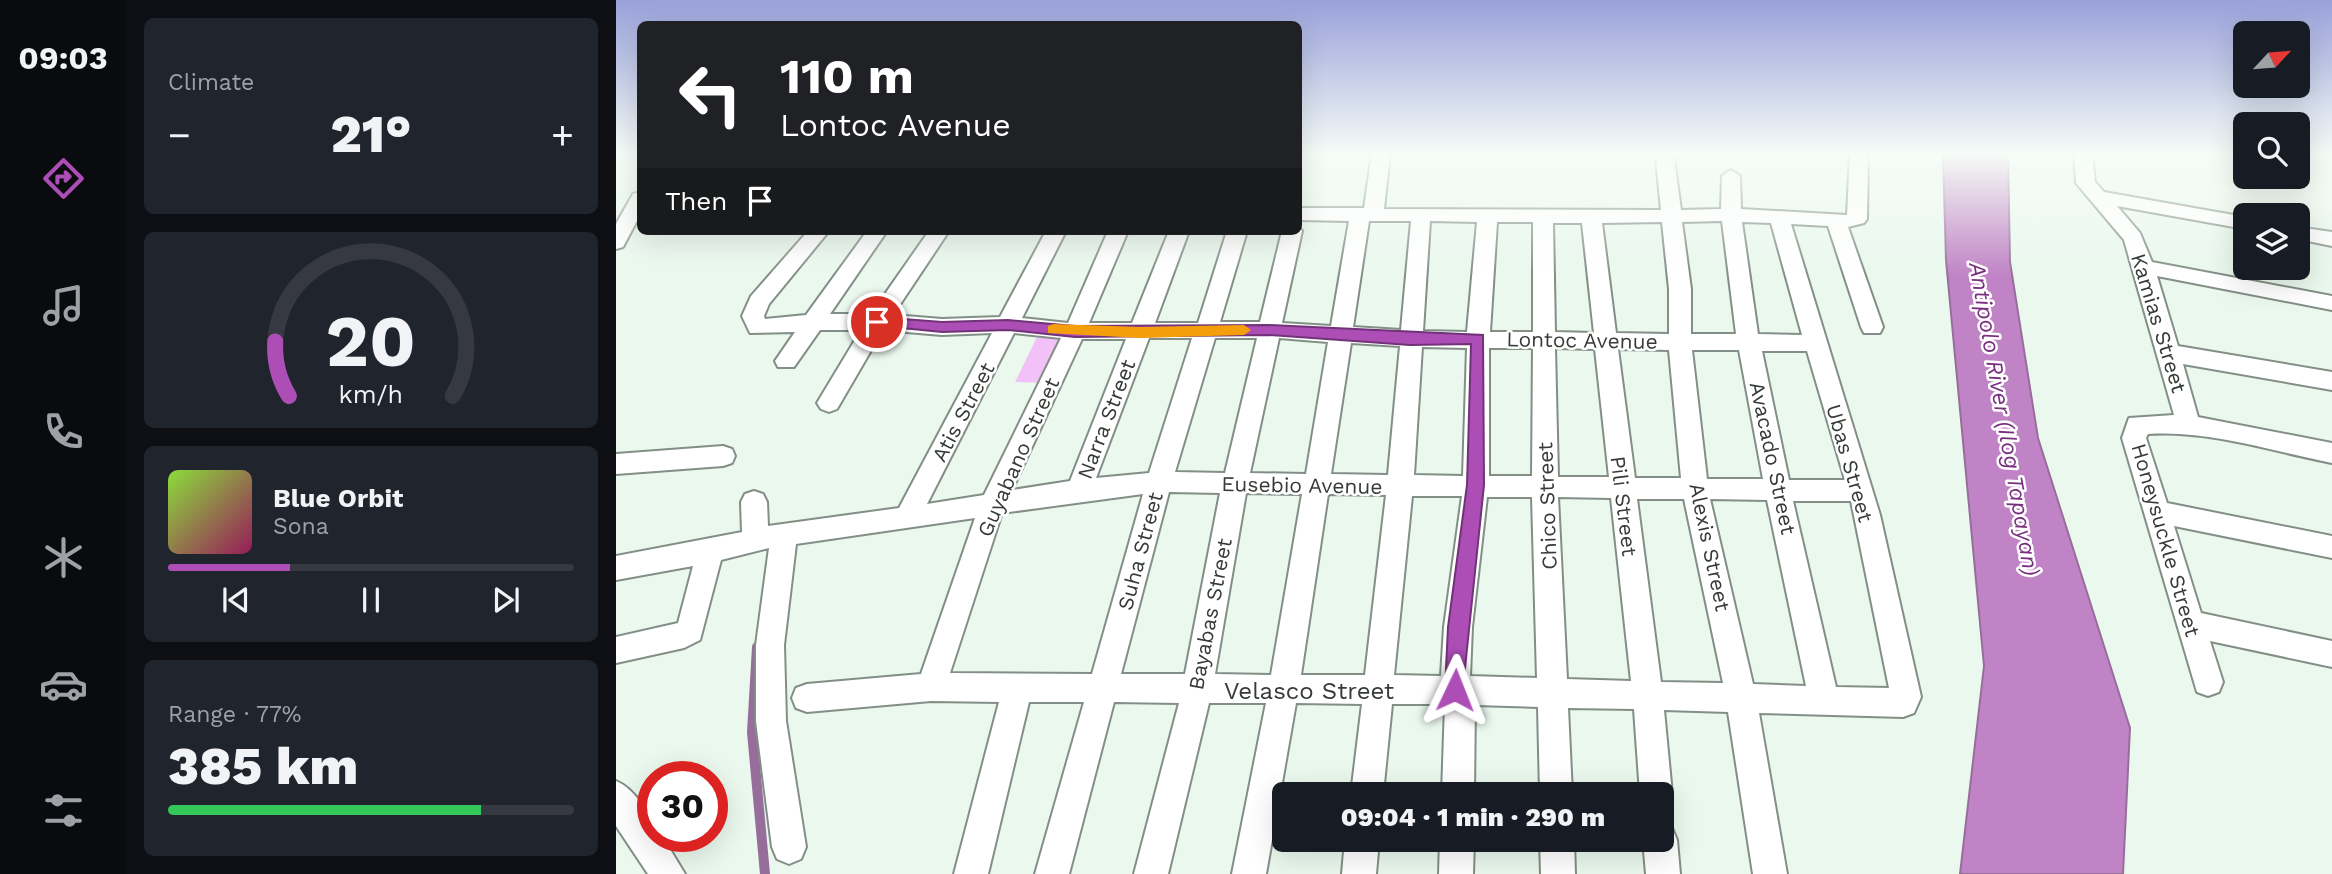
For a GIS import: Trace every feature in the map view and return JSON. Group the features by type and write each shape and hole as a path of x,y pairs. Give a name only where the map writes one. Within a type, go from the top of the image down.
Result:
{"street":[{"path":"1249,874 1284,689 1341,335 1371,194"},
{"name":"Alexis Street","path":"1669,194 1680,289 1680,342 1695,490 1741,696 1770,874"},
{"name":"Avacado Street","path":"1730,194 1729,215 1749,344 1777,492 1824,698"},
{"path":"1302,214 1542,217 1729,215 1836,220 1857,219 1858,194"},
{"name":"Kamias Street","path":"2094,194 2133,238 2144,267 2189,427"},
{"path":"2097,197 2233,221"},
{"path":"616,242 637,204"},
{"path":"1368,782 1400,486 1421,215"},
{"path":"1458,782 1460,702 1455,690 1458,627 1476,485 1478,339 1487,216"},
{"name":"Chico Street","path":"1542,217 1545,488 1556,782"},
{"name":"Pili Street","path":"1591,217 1648,698 1655,782"},
{"name":"Ubas Street","path":"1779,218 1813,343 1860,491 1906,697 1903,703 1896,704"},
{"path":"1836,220 1872,327"},
{"name":"Lontoc Avenue","path":"817,235 759,301 753,316 758,327 817,322 877,322 942,327 1008,325 1075,331 1269,330 1410,339 1544,338 1749,344 1813,343"},
{"path":"786,361 817,322 874,235"},
{"path":"829,403 877,322 936,235"},
{"name":"Atis Street","path":"907,518 1054,235"},
{"name":"Guyabano Street","path":"931,687 992,505 1075,331 1116,235"},
{"name":"Narra Street","path":"1079,490 1177,235"},
{"name":"Suha Street","path":"1052,874 1159,482 1236,235"},
{"name":"Bayabas Street","path":"1151,874 1197,690 1235,484 1292,235"},
{"path":"2310,235 2332,239"},
{"path":"2144,267 2332,303"},
{"path":"2169,353 2332,380"},
{"name":"Honeysuckle Street","path":"2208,682 2134,438 2138,425 2154,423 2189,427 2332,453"},
{"path":"616,464 723,456"},
{"name":"Eusebio Avenue","path":"616,568 762,539 1079,490 1159,482 1860,491"},
{"path":"754,502 762,539 770,645 771,721 789,846"},
{"path":"2155,511 2332,547"},
{"path":"616,650 684,635 690,631 710,551"},
{"path":"2190,624 2332,654"},
{"name":"Velasco Street","path":"807,698 931,687 1377,692 1455,690 1648,698 1824,698 1896,704"},
{"path":"971,874 1017,688"},
{"path":"616,797 668,874"},
{"path":"1359,874 1361,852"},
{"path":"1456,874 1457,852"},
{"path":"1558,852 1559,874"},
{"path":"1661,852 1663,874"}],"shaded area":[{"path":"1039,333 1070,334 1048,383 1015,382"}],"water":[{"name":"Antipolo River (Ilog Tapayan)","path":"1944,194 2009,194 2010,262 2038,438 2130,728 2123,874 1960,874 1984,666 1946,260"}],"waterway":[{"path":"757,647 752,732 765,874"}],"slow traffic":[{"path":"1053,329 1140,332 1244,330"}],"route":[{"path":"877,322 942,327 1008,325 1075,331 1269,330 1410,339 1478,339 1476,485 1458,627 1455,690"}]}
